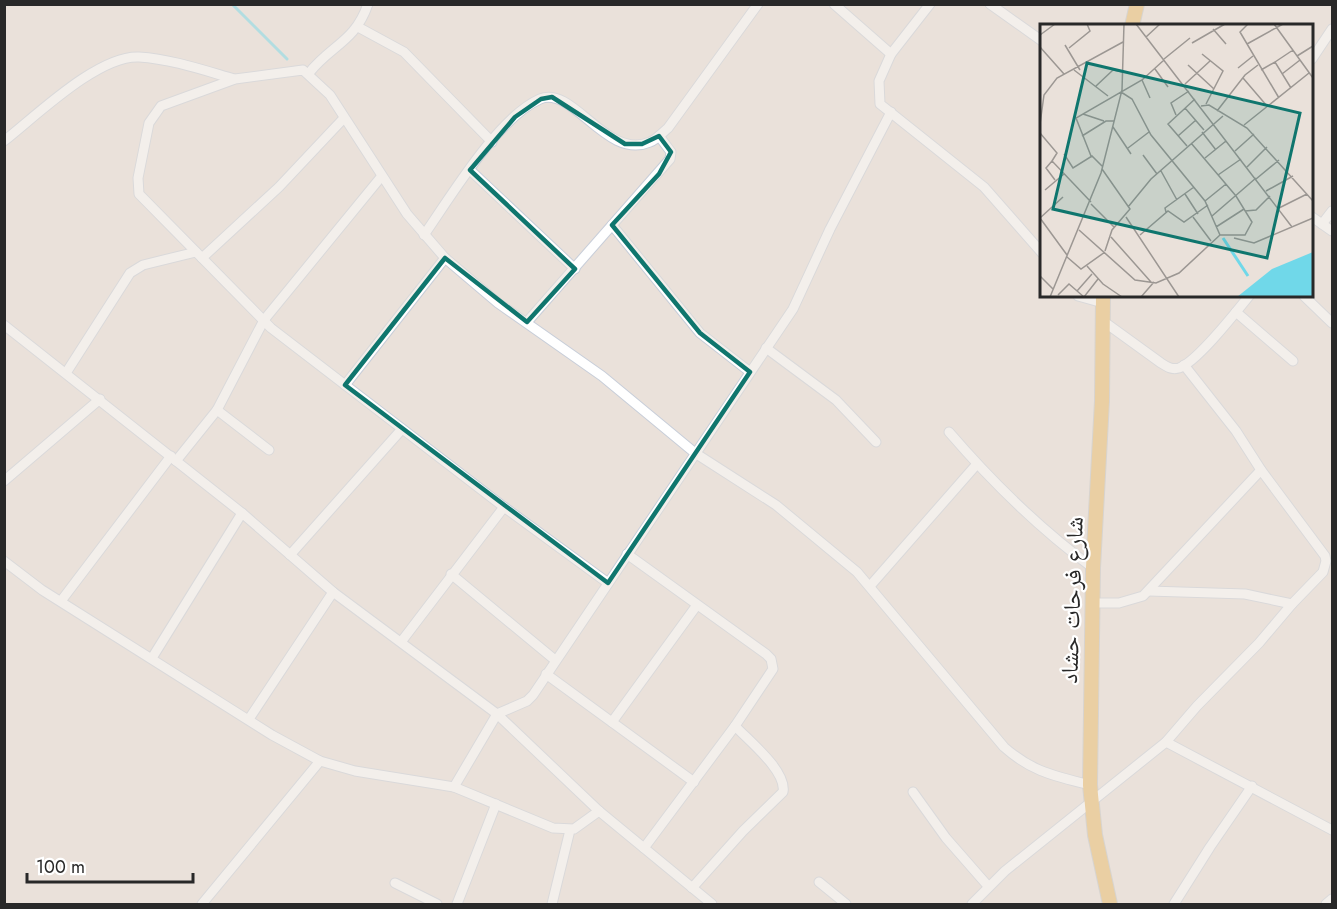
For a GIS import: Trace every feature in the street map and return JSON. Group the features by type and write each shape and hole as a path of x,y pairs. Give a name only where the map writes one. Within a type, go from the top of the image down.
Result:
{"main road":[{"path":"1132,24 1137,4"},
{"name":"شارع فرحات حشاد","path":"1103,299 1102,401 1093,568 1090,785 1110,904"}],"street":[{"path":"309,73 319,60 351,36 358,27 368,4"},
{"path":"424,235 470,170 504,128 541,99 552,97 562,99 596,128 625,144 642,144 659,136 668,128 758,4"},
{"path":"834,4 891,54"},
{"path":"930,4 891,54 879,81 880,104 984,187 1040,252"},
{"path":"990,4 1040,40"},
{"path":"358,27 404,52 492,142"},
{"path":"1313,56 1332,29"},
{"path":"4,141 94,70 122,59 138,57 162,61 235,79"},
{"path":"608,583 504,507 264,320 139,194 138,178 148,123 161,106 235,79 283,70 303,70 309,73 330,95 381,177 424,235 445,258 498,303 602,376 695,453 776,505 870,586 1004,747 1037,771 1090,785"},
{"path":"454,787 498,714 527,701 793,309 830,229 891,112"},
{"path":"66,373 130,273 143,265 199,255 279,187 344,118"},
{"path":"527,322 670,159 671,152 659,136"},
{"path":"470,170 575,269"},
{"path":"60,600 174,459 217,410 264,320 381,177"},
{"path":"1322,224 1332,211"},
{"path":"1313,218 1332,231"},
{"path":"612,225 700,333 750,372"},
{"path":"345,385 445,258"},
{"path":"1086,297 1103,299"},
{"path":"1103,321 1170,369 1184,365 1248,297"},
{"path":"1305,297 1332,323"},
{"path":"1236,312 1293,361"},
{"path":"4,325 242,513 333,592 498,714 599,811 712,904"},
{"path":"766,348 836,400 876,442"},
{"path":"972,904 988,886 1091,800 1166,742 1323,572 1326,561 1261,471 1236,431 1184,365"},
{"path":"4,480 100,399"},
{"path":"217,410 268,450"},
{"path":"290,555 402,429"},
{"path":"949,432 977,465 1066,548 1093,568"},
{"path":"870,586 977,465"},
{"path":"1093,603 1131,601 1149,591 1261,471"},
{"path":"401,642 504,507"},
{"path":"152,658 242,513"},
{"path":"627,554 766,654 773,663 773,669 735,726 644,848"},
{"path":"4,561 60,600 272,735 320,761 355,771 454,787 553,828 570,830 583,824 599,811"},
{"path":"451,574 555,660"},
{"path":"1149,591 1245,594 1292,604"},
{"path":"249,719 333,592"},
{"path":"612,722 697,605"},
{"path":"546,674 694,782"},
{"path":"692,888 743,831 783,792 783,779 776,769 735,726"},
{"path":"1166,742 1332,830"},
{"path":"205,904 320,761"},
{"path":"1174,904 1252,786"},
{"path":"913,792 946,838 988,886"},
{"path":"457,904 496,804"},
{"path":"552,904 570,830"},
{"path":"819,882 846,904"},
{"path":"395,883 438,904"},
{"path":"1326,904 1332,899"}],"highlighted area":[{"path":"552,97 625,144 642,144 659,136 671,152 659,174 612,225 700,333 750,372 608,583 345,385 445,258 527,322 575,269 470,170 515,117 541,99"}],"waterway":[{"path":"232,4 287,59"}]}
